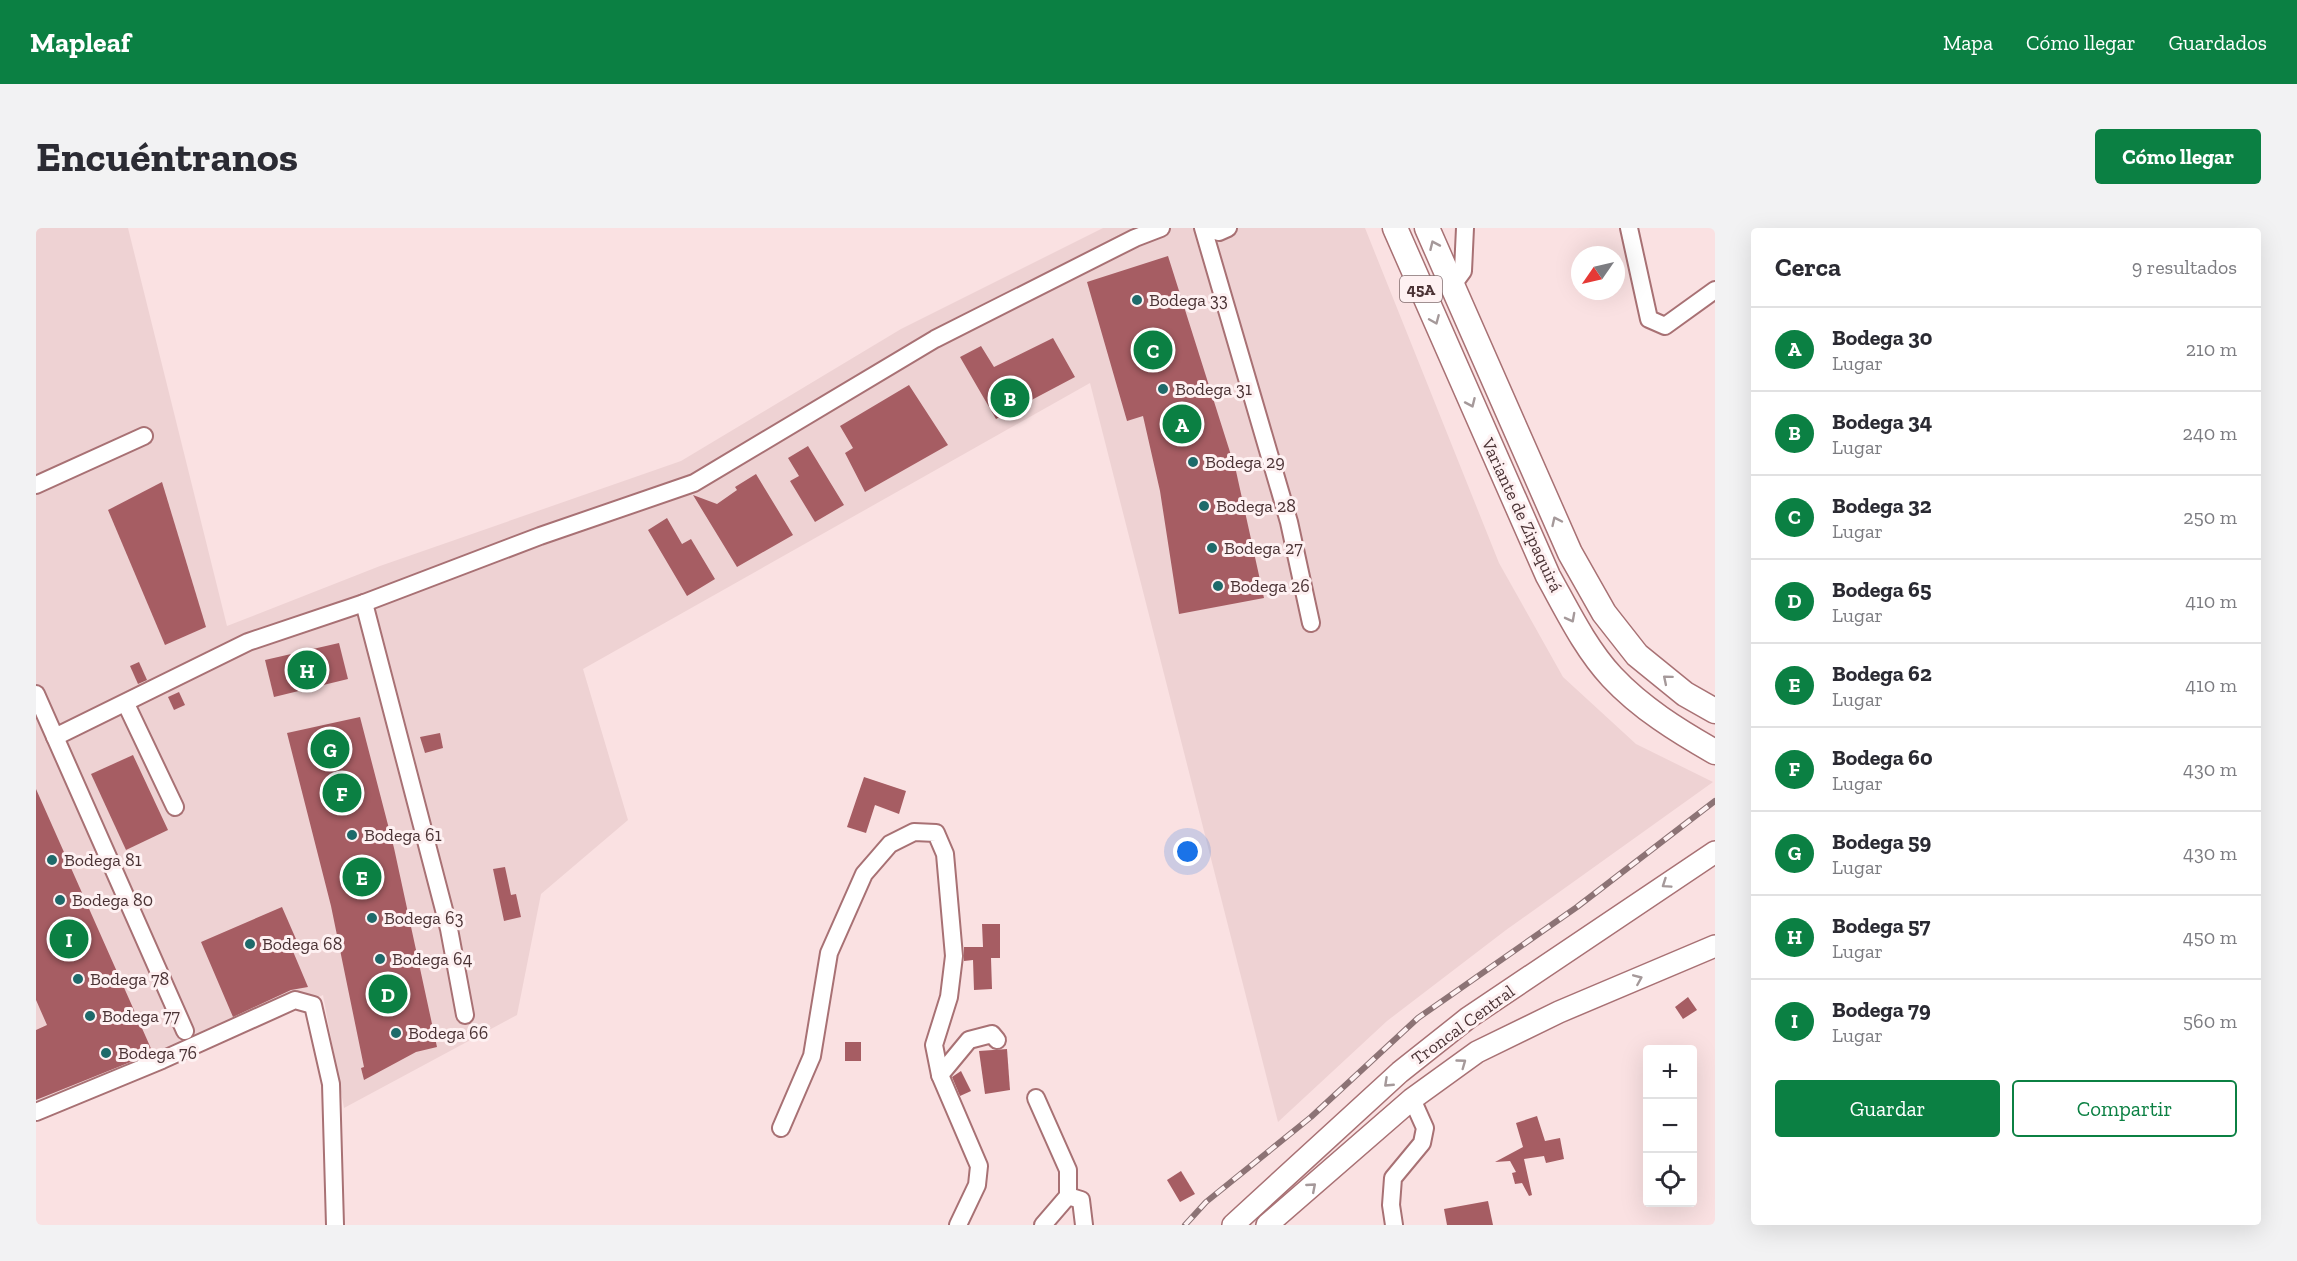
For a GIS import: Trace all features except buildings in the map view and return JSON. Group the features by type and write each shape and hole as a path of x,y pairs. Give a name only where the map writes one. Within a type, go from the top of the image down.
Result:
{"highway":[{"name":"Variante de Zipaquirá","path":"1395,228 1548,576 1576,627 1611,676 1664,722 1715,752"},
{"name":"Variante de Zipaquirá","path":"1427,228 1570,553 1604,613 1637,655 1685,694 1715,711"}],"main road":[{"name":"Troncal Central","path":"1233,1225 1400,1072 1468,1018 1715,852"},
{"name":"Troncal Central","path":"1267,1225 1412,1099 1477,1052 1559,1012 1715,946"}],"street":[{"path":"55,737 248,642 364,603 540,536 694,483 935,339 1135,238 1161,228"},
{"path":"1204,228 1219,232 1227,228"},
{"path":"1204,228 1289,522 1311,623"},
{"path":"1452,286 1463,271 1465,228"},
{"path":"1629,228 1649,320 1665,326 1715,290"},
{"path":"36,485 144,436"},
{"path":"364,603 449,929 465,1015"},
{"path":"36,694 184,1031"},
{"path":"126,704 175,807"},
{"path":"781,1128 812,1056 829,953 864,874 890,844 914,832 936,833 945,854 954,956 949,997 934,1045 939,1075 979,1166 977,1185 958,1225"},
{"path":"36,1112 162,1060 295,1000 313,1005 331,1084 335,1225"},
{"path":"939,1075 969,1040 992,1034 997,1040"},
{"path":"1036,1098 1068,1170 1068,1196 1043,1225"},
{"path":"1394,1225 1391,1205 1393,1178 1422,1143 1425,1128 1412,1099"},
{"path":"1068,1196 1081,1200 1084,1225"}],"shaded area":[{"path":"36,228 128,228 227,626 380,566 681,461 901,329 1103,228 1365,228 1499,563 1563,677 1636,744 1713,782 1506,930 1387,1021 1278,1122 1090,383 583,669 628,820 541,894 517,1015 344,1108 323,995 184,1060 36,1120"}],"railway":[{"path":"1185,1225 1206,1202 1311,1117 1418,1018 1577,907 1715,801"}],"place":[{"name":"Bodega 33","path":"1137,300"},
{"name":"Bodega 32","path":"1153,350"},
{"name":"Bodega 31","path":"1163,389"},
{"name":"Bodega 34","path":"1010,398"},
{"name":"Bodega 30","path":"1182,424"},
{"name":"Bodega 29","path":"1193,462"},
{"name":"Bodega 28","path":"1204,506"},
{"name":"Bodega 27","path":"1212,548"},
{"name":"Bodega 26","path":"1218,586"},
{"name":"Bodega 57","path":"307,670"},
{"name":"Bodega 59","path":"330,749"},
{"name":"Bodega 60","path":"342,793"},
{"name":"Bodega 61","path":"352,835"},
{"name":"Bodega 81","path":"52,860"},
{"name":"Bodega 62","path":"362,877"},
{"name":"Bodega 80","path":"60,900"},
{"name":"Bodega 63","path":"372,918"},
{"name":"Bodega 79","path":"69,939"},
{"name":"Bodega 68","path":"250,944"},
{"name":"Bodega 64","path":"380,959"},
{"name":"Bodega 78","path":"78,979"},
{"name":"Bodega 65","path":"388,994"},
{"name":"Bodega 77","path":"90,1016"},
{"name":"Bodega 66","path":"396,1033"},
{"name":"Bodega 76","path":"106,1053"}]}
